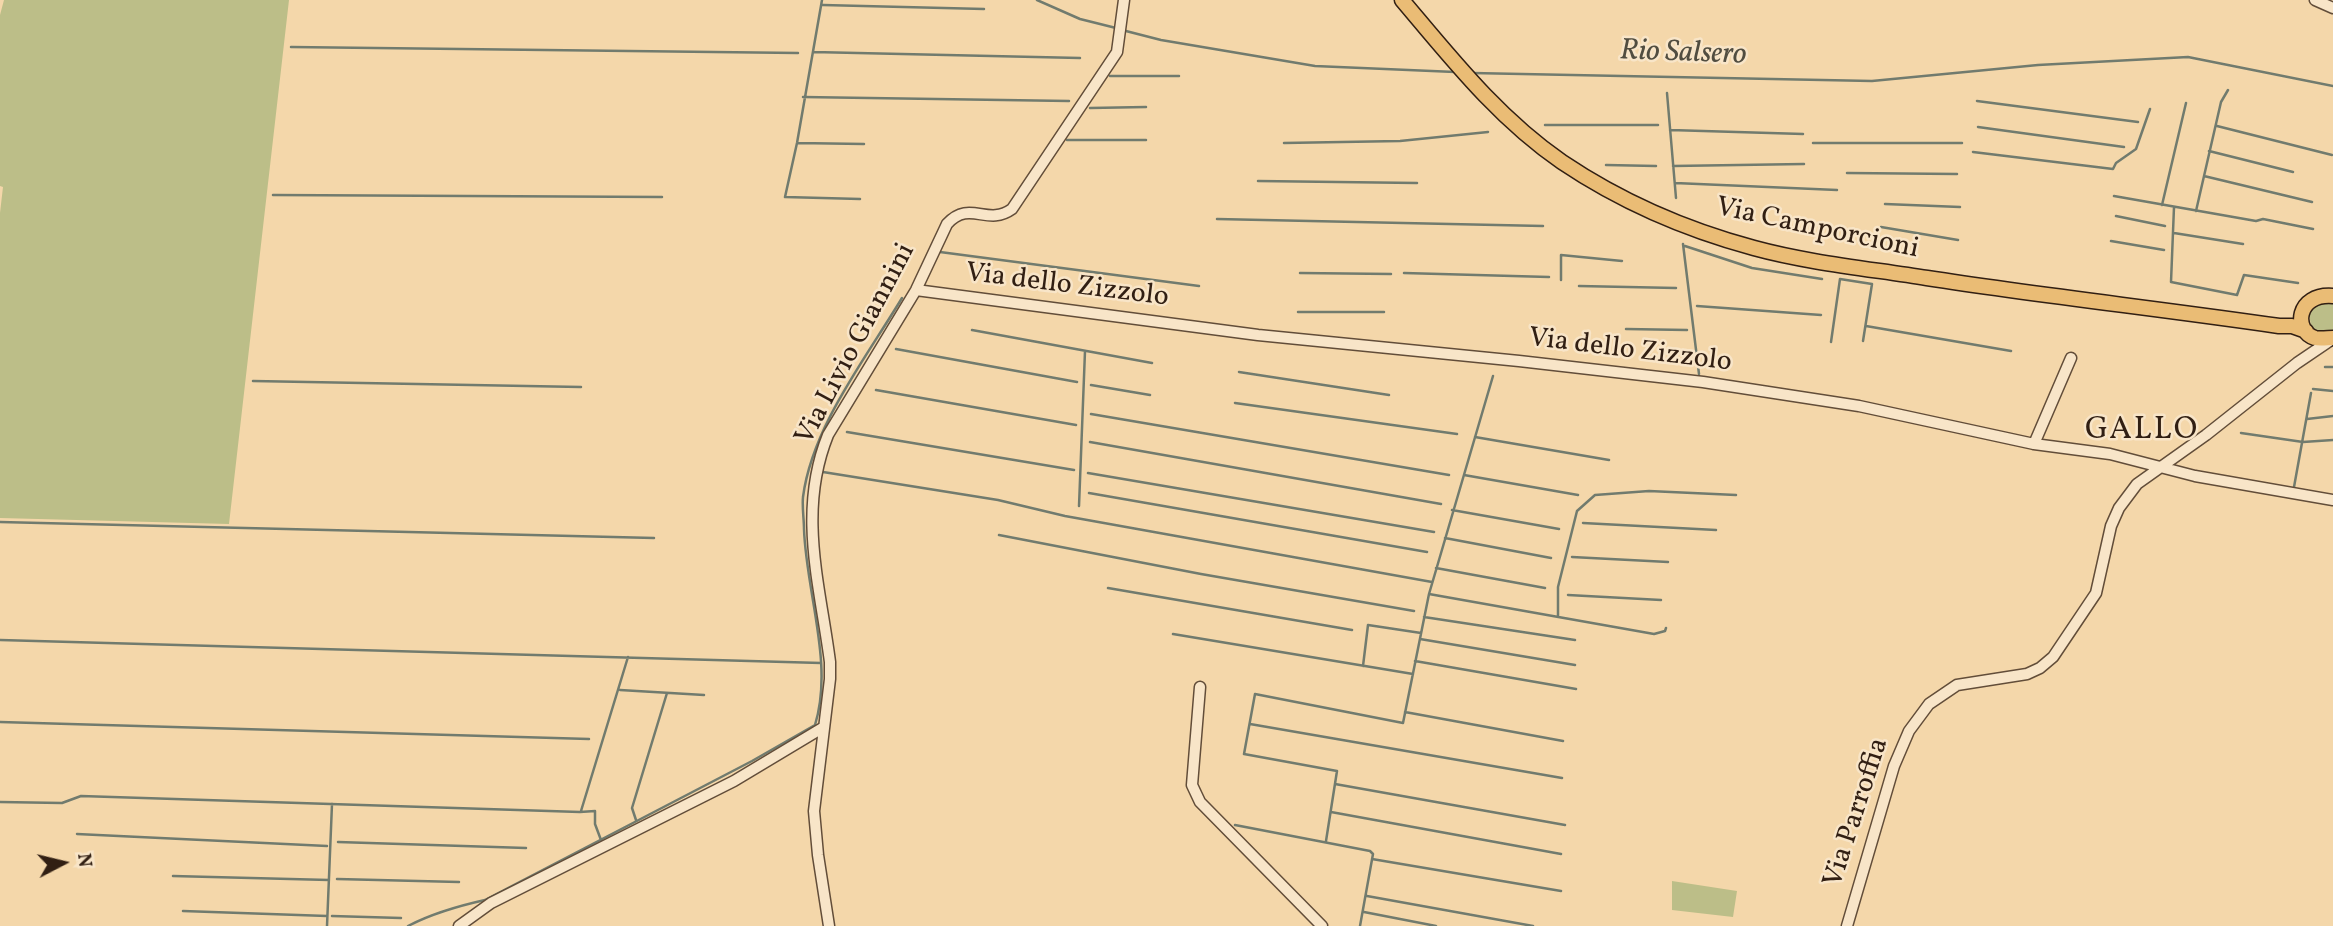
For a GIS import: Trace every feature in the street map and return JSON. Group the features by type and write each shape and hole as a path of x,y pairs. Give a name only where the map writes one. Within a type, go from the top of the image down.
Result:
{"main road":[{"name":"Via Camporcioni","path":"1402,0 1479,91 1510,121 1562,162 1632,202 1695,230 1757,249 2042,296 2292,326 2316,338 2333,339"},
{"path":"2262,324 2278,321 2317,296 2333,296"},
{"path":"2304,306 2302,318 2308,333"}],"street":[{"name":"Via Livio Giannini","path":"829,926 814,811 830,679 830,662 812,541 811,508 815,475 828,435 916,290 947,224 955,215 963,212 1000,216 1012,209 1117,52 1124,0"},
{"path":"2315,0 2333,8"},
{"name":"Via dello Zizzolo","path":"916,290 1258,335 1703,382 1859,405 2034,444 2110,454 2195,476 2333,500"},
{"path":"2297,363 2308,333"},
{"name":"Via Parroffia","path":"1847,926 1894,766 1909,731 1929,704 1957,685 2026,674 2040,668 2053,657 2096,593 2111,526 2119,508 2137,484 2206,435 2297,363 2333,339"},
{"path":"2034,444 2071,358"},
{"path":"1200,687 1192,785 1200,802 1322,926"},
{"path":"446,926 459,926 491,903 734,781 824,727"}],"green space":[{"path":"4,0 289,0 229,524 0,518 0,213 3,187 0,186 0,15"},
{"path":"2319,302 2333,302 2333,332 2317,331 2311,327 2309,312"},
{"path":"1672,881 1737,891 1733,917 1672,910"}],"waterway":[{"path":"822,0 785,197 860,199"},
{"name":"Rio Salsero","path":"1037,0 1080,19 1116,28"},
{"path":"823,5 984,9"},
{"name":"Rio Salsero","path":"1122,30 1161,40 1315,66 1455,72"},
{"path":"291,47 798,53"},
{"path":"813,52 1080,58"},
{"name":"Rio Salsero","path":"1472,73 1872,81 2038,65 2188,57 2333,86"},
{"path":"1110,76 1179,76"},
{"path":"2196,211 2221,102 2228,90"},
{"path":"1667,93 1676,198"},
{"path":"803,97 1069,101"},
{"path":"1977,101 2138,122"},
{"path":"2162,205 2186,103"},
{"path":"1090,108 1146,107"},
{"path":"1973,152 2113,169 2116,163 2136,149 2150,109"},
{"path":"1545,125 1658,125"},
{"path":"2217,126 2332,155"},
{"path":"1978,127 2124,147"},
{"path":"1670,130 1803,134"},
{"path":"1284,143 1400,141 1488,132"},
{"path":"1067,140 1146,140"},
{"path":"797,143 864,144"},
{"path":"1813,143 1962,143"},
{"path":"2209,151 2293,172"},
{"path":"1673,166 1804,164"},
{"path":"1606,165 1656,166"},
{"path":"1847,173 1957,174"},
{"path":"2204,176 2312,202"},
{"path":"1258,181 1417,183"},
{"path":"1675,183 1837,190"},
{"path":"273,195 662,197"},
{"path":"2114,196 2313,229"},
{"path":"1885,204 1960,207"},
{"path":"2174,207 2171,282 2237,295 2244,275 2298,283"},
{"path":"2116,216 2165,226"},
{"path":"1217,219 1543,226"},
{"path":"1881,227 1958,240"},
{"path":"2174,233 2243,244"},
{"path":"2111,241 2164,250"},
{"path":"1683,244 1699,374"},
{"path":"1685,246 1752,268 1822,279"},
{"path":"940,252 1199,286"},
{"path":"1561,280 1561,255 1622,261"},
{"path":"1300,273 1391,274"},
{"path":"1404,273 1549,277"},
{"path":"1831,342 1840,279 1872,284 1863,341"},
{"path":"1579,286 1676,288"},
{"path":"408,926 446,910 485,900 752,761 815,725 822,678 803,509 808,471 817,445 842,394 902,298"},
{"path":"1697,306 1821,315"},
{"path":"1298,312 1384,312"},
{"path":"1866,326 2011,351"},
{"path":"1626,329 1687,330"},
{"path":"972,330 1152,363"},
{"path":"896,349 1077,382"},
{"path":"1079,506 1085,351"},
{"path":"2325,367 2333,367"},
{"path":"1239,372 1389,395"},
{"path":"1326,841 1337,771 1244,754 1255,694 1403,723 1429,594 1493,376"},
{"path":"253,381 581,387"},
{"path":"1091,385 1150,395"},
{"path":"2313,389 2333,391"},
{"path":"876,390 1076,425"},
{"path":"2294,487 2311,393"},
{"path":"1235,403 1457,434"},
{"path":"1091,414 1449,475"},
{"path":"2307,419 2333,416"},
{"path":"847,432 1074,470"},
{"path":"2241,433 2303,442 2333,440"},
{"path":"1475,437 1609,460"},
{"path":"1090,442 1441,504"},
{"path":"823,472 998,500 1065,516 1432,582"},
{"path":"1088,473 1434,532"},
{"path":"1464,475 1578,495"},
{"path":"1558,616 1558,587 1577,511 1595,495 1649,491 1736,495"},
{"path":"1089,493 1427,552"},
{"path":"1452,510 1559,529"},
{"path":"0,522 654,538"},
{"path":"1583,523 1716,530"},
{"path":"999,535 1414,611"},
{"path":"1445,538 1551,558"},
{"path":"1572,557 1668,562"},
{"path":"1436,568 1545,588"},
{"path":"1108,588 1352,630"},
{"path":"1429,594 1654,634 1665,631 1666,628"},
{"path":"1568,595 1661,600"},
{"path":"1424,617 1575,640"},
{"path":"1363,666 1368,625 1421,633"},
{"path":"1173,634 1413,674"},
{"path":"1420,639 1575,665"},
{"path":"0,640 821,663"},
{"path":"581,811 628,657"},
{"path":"1415,661 1576,689"},
{"path":"620,690 704,695"},
{"path":"636,820 632,808 667,693"},
{"path":"1405,712 1563,741"},
{"path":"0,722 589,739"},
{"path":"1250,724 1562,778"},
{"path":"1335,784 1565,825"},
{"path":"0,802 62,803 81,796 595,811 595,824 601,840"},
{"path":"327,926 332,804"},
{"path":"1331,812 1561,854"},
{"path":"1235,825 1370,851 1373,854 1360,926"},
{"path":"77,834 327,846"},
{"path":"338,842 526,848"},
{"path":"1372,859 1561,891"},
{"path":"173,876 329,880"},
{"path":"337,879 459,882"},
{"path":"1367,896 1533,926"},
{"path":"183,911 327,916"},
{"path":"1364,912 1436,926"},
{"path":"332,916 401,918"}],"district":[{"name":"GALLO","path":"2142,432"}]}
